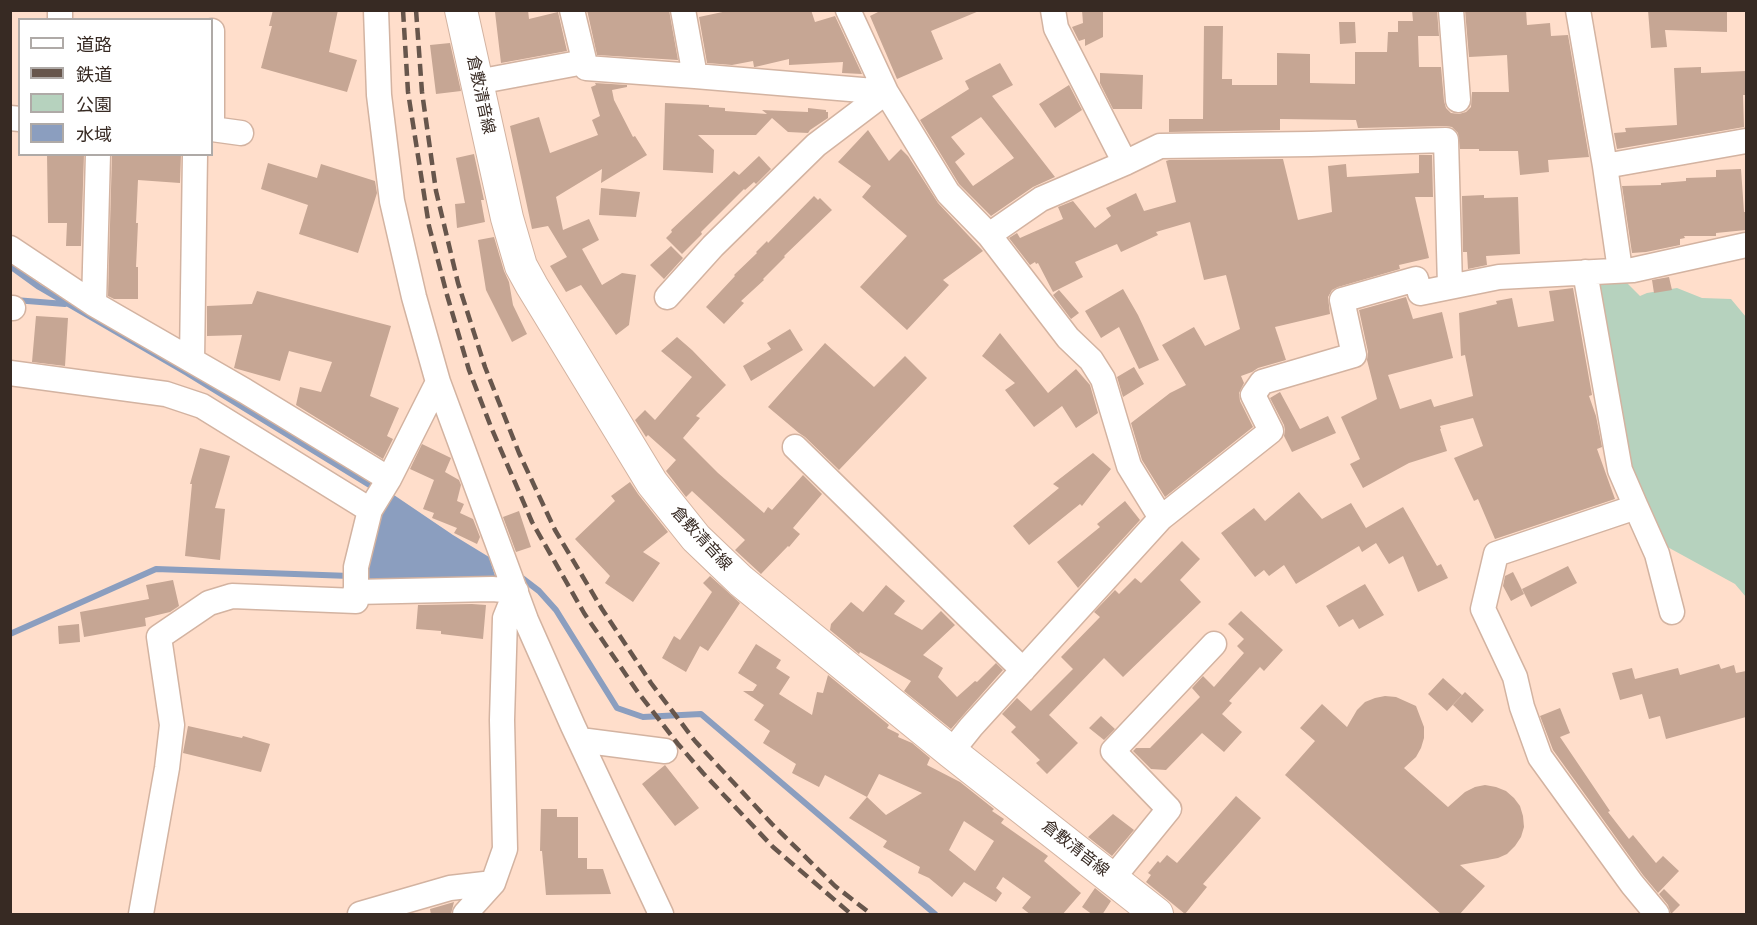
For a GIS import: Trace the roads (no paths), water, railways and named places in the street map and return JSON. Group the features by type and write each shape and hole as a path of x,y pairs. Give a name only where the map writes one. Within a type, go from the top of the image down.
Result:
{"main road":[{"name":"倉敷清音線","path":"461,10 507,219 521,266 652,483 696,538 741,581 951,752 1157,915"}],"street":[{"path":"376,10 378,95 392,201 414,297 438,382 526,620 661,915"},
{"path":"572,10 586,68 886,92"},
{"path":"683,10 696,76"},
{"path":"848,10 886,92 948,193 989,235 1068,338 1091,360 1103,379 1129,466 1161,518"},
{"path":"1053,10 1056,28 1125,164"},
{"path":"1451,10 1458,100"},
{"path":"1578,10 1620,270"},
{"path":"477,82 584,62"},
{"path":"667,297 713,246 816,145 886,92"},
{"path":"213,129 240,133"},
{"path":"989,235 1041,199 1125,164 1160,146 1446,140 1450,286"},
{"path":"1605,166 1746,141"},
{"path":"94,304 98,156"},
{"path":"192,360 195,156"},
{"path":"951,752 971,727 1161,518 1271,431 1253,395 1262,382 1354,355 1342,300 1416,279 1420,293 1499,277 1633,270 1746,245"},
{"path":"10,248 94,304 192,360 381,492"},
{"path":"1585,272 1620,470 1657,554 1672,612"},
{"path":"10,373 166,394 202,406 381,492"},
{"path":"141,915 167,768 172,725 159,636 209,603 232,596 356,601 356,581 381,492 438,382"},
{"path":"795,447 1023,670"},
{"path":"1636,507 1496,554 1483,609 1515,677 1522,707 1540,757 1632,885 1657,915"},
{"path":"356,581 515,589"},
{"path":"465,915 493,883 505,849 502,720 505,618 515,589"},
{"path":"1112,879 1169,809 1113,751 1214,644"},
{"path":"580,740 665,751"},
{"path":"360,915 450,888 493,883"}],"water":[{"path":"391,493 489,557 497,582 365,585 378,510"}],"waterway":[{"path":"10,266 39,287 187,373 376,489"},
{"path":"15,300 65,304"},
{"path":"10,634 156,569 350,576"},
{"path":"518,577 539,591 556,610 617,708 643,717 701,714 935,914"}],"railway":[{"path":"403,10 408,92 429,226 469,370 532,522 584,613 637,691 678,744 773,847 851,914"},
{"path":"416,10 422,92 436,191 458,283 485,367 519,453 555,530 602,609 651,683 695,741 772,824 835,886 871,914"}]}
